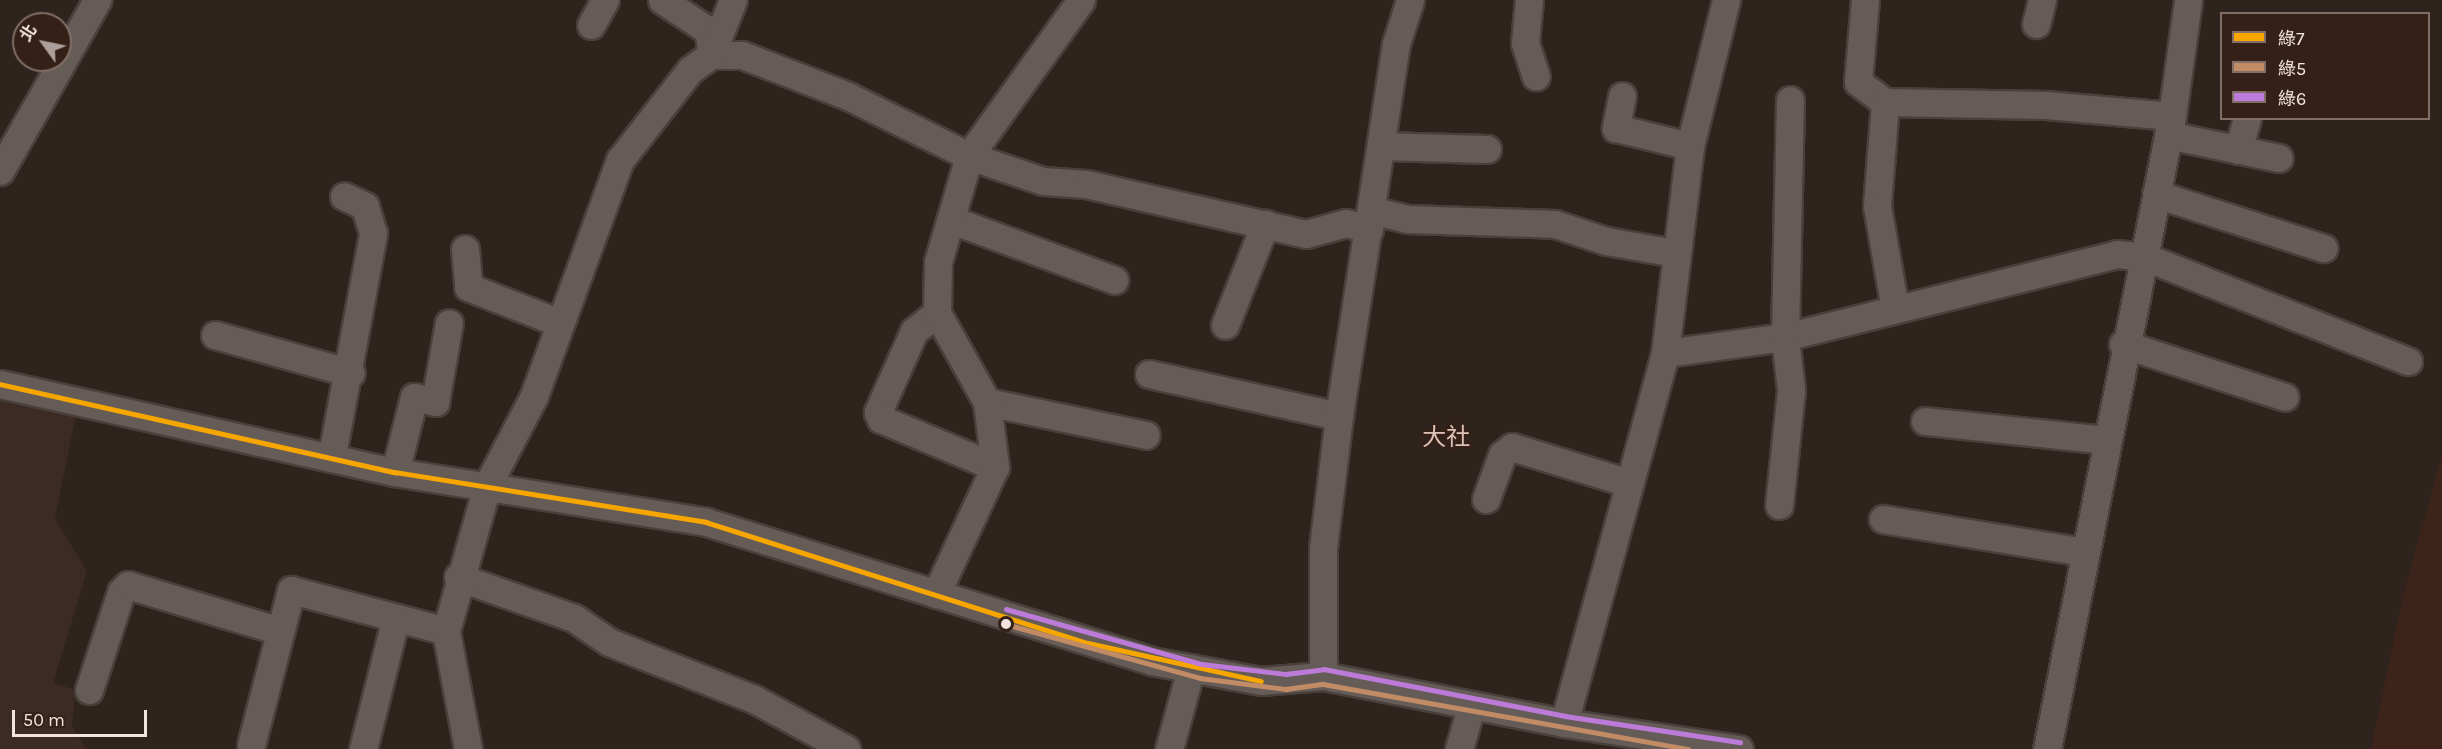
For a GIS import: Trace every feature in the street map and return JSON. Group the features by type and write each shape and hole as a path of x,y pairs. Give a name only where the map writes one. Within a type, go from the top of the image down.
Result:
{"street":[{"path":"0,171 96,0"},
{"path":"591,25 604,0"},
{"path":"662,0 709,31 711,55"},
{"path":"468,749 446,631 458,577 487,486 534,396 620,160 690,70 711,55 733,0"},
{"path":"936,594 995,467 987,402 937,313 938,262 969,156 1081,0"},
{"path":"1323,676 1323,549 1339,416 1396,44 1410,0"},
{"path":"1529,0 1525,43 1536,76"},
{"path":"1564,723 1665,353 1675,253 1690,146 1726,0"},
{"path":"1865,0 1858,82 1885,102 2046,105 2170,126 2238,150 2279,158"},
{"path":"2047,749 2123,344 2145,257 2170,126 2188,0"},
{"path":"711,55 742,55 837,92 969,156 1043,181 1086,184 1306,234 1370,219 1555,224 1606,241 1675,253"},
{"path":"1622,96 1616,128 1690,146"},
{"path":"1779,506 1791,390 1785,337 1790,100"},
{"path":"1885,102 1878,206 1895,309"},
{"path":"2238,150 2246,120"},
{"path":"1381,146 1487,149"},
{"path":"2156,194 2324,248"},
{"path":"332,455 351,372 373,233 365,206 344,196"},
{"path":"952,220 1114,280"},
{"path":"1225,326 1265,224"},
{"path":"465,249 468,287 560,322"},
{"path":"1665,353 1785,337 2117,254 2145,257 2408,361"},
{"path":"937,313 914,331 878,412 881,419 995,467"},
{"path":"395,472 414,397 435,402 449,323"},
{"path":"215,335 351,372"},
{"path":"2123,344 2285,397"},
{"path":"1149,374 1339,416"},
{"path":"0,384 332,455 395,472 706,522 1088,643 1191,668 1269,681 1323,676 1471,707 1564,723 1642,742 1739,749"},
{"path":"987,402 1146,435"},
{"path":"1925,421 2106,440"},
{"path":"1486,499 1502,455 1512,447 1629,483"},
{"path":"1883,519 2085,552"},
{"path":"458,577 574,618 609,642 754,699 846,749"},
{"path":"89,690 120,592 128,585 277,630"},
{"path":"251,745 277,630 291,590 395,621 446,631"},
{"path":"363,749 395,621"},
{"path":"1169,749 1191,668"},
{"path":"1459,749 1471,707"}],"shaded area":[{"path":"0,382 79,400 55,519 87,571 53,683 76,690 72,726 86,749 0,749"},
{"path":"2442,455 2442,749 2371,749 2403,595"}],"transit line":[{"name":"綠7","path":"0,384 395,472 706,522 1088,643 1261,681"},
{"name":"綠6","path":"1006,609 1202,664 1286,674 1324,669 1565,716 1740,742"},
{"name":"綠5","path":"1002,623 1200,678 1286,689 1323,684 1688,749"}],"district":[{"name":"大社","path":"1446,438"}]}
